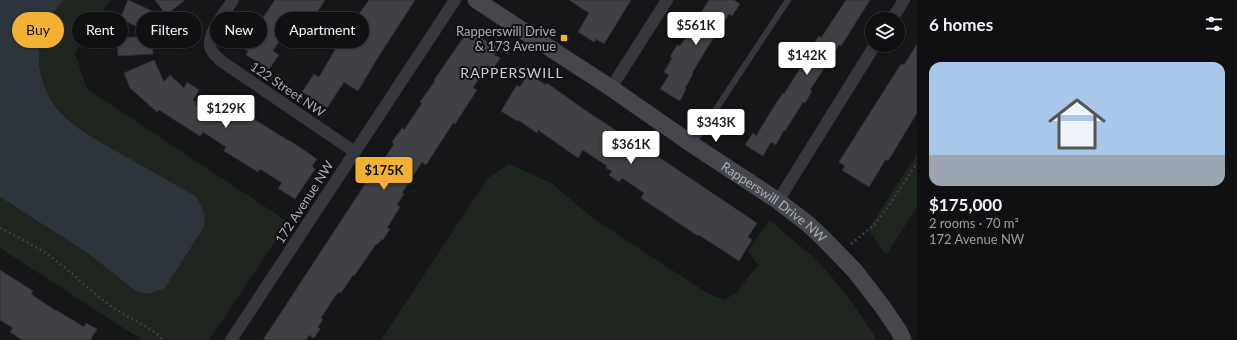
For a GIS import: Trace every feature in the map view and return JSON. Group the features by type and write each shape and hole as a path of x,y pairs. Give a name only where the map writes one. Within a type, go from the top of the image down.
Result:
{"street":[{"name":"122 Street NW","path":"233,0 210,39 210,46 213,53 220,60 355,152"},
{"name":"172 Avenue NW","path":"231,340 455,0"},
{"name":"Rapperswill Drive NW","path":"476,0 612,88 693,145 778,201 808,224 840,254 855,272 882,306 899,331 903,340"},
{"path":"612,88 667,0"},
{"path":"896,12 904,0"},
{"path":"778,201 871,52"}],"lane":[{"path":"693,145 788,0"}],"path":[{"path":"840,254 874,225 917,163"},
{"path":"0,228 31,243 59,262 108,304 148,327 164,340"}],"shaded area":[{"path":"0,0 64,0 53,12 12,12 12,48 40,48 40,71 44,84 56,107 65,117 85,133 197,197 205,215 204,227 165,288 150,294 137,292 86,252 0,197"},
{"path":"64,0 111,0 103,12 72,12 72,48 78,48 75,53 87,89 288,222 209,340 142,340 0,248 0,197 86,252 137,292 150,294 165,288 204,227 205,215 197,197 85,133 65,117 56,107 44,84 40,71 39,57 40,48 64,48 64,12 54,11"},
{"path":"917,154 917,207 886,255 868,229"},
{"path":"509,164 553,184 591,217 707,293 724,300 736,293 758,265 748,251 769,220 811,255 830,275 855,307 877,340 381,340 488,178"}],"building":[{"path":"128,0 154,12 136,12 136,26 128,23 128,12 123,12"},
{"path":"155,0 185,0 170,12 164,12"},
{"path":"275,0 325,0 317,12 275,12 275,48 273,51 279,55 269,69 246,55 248,51 244,48 267,48 267,12"},
{"path":"369,0 415,0 358,91 344,82 327,108 302,92 314,74 319,77 335,50 335,48 369,48 369,12 360,12"},
{"path":"569,0 631,0 604,44 596,39 594,42 578,32 589,13"},
{"path":"709,0 734,0 740,4 732,16 729,14 709,45 692,73 693,74 680,101 660,89 669,75 664,72 677,45 680,46 701,15 700,14"},
{"path":"846,0 870,0 841,46 839,45 810,90 812,91 805,103 803,102 785,131 784,130 776,145 771,142 763,156 745,145 753,133 756,136 804,62 801,60 819,36 821,38"},
{"path":"466,34 474,39 476,35 498,48 494,55 500,58 493,69 487,65 473,88 477,90 455,124 453,123 426,165 422,162 402,193 404,194 397,205 400,207 387,228 390,229 383,240 382,239 377,245 376,244 341,293 339,292 335,296 321,318 323,319 318,327 320,329 314,338 309,335 306,340 263,340 375,169 377,170 394,144 392,142 402,128 404,130 422,103 420,102 435,81 434,80"},
{"path":"128,37 136,37 136,48 153,48 153,54 118,56 118,48 128,48"},
{"path":"917,44 917,113 888,161 886,159 869,187 842,170 845,166 839,162 901,64 904,65"},
{"path":"154,60 164,82 170,75 184,88 187,82 199,90 193,100 196,102 195,104 218,119 228,105 248,118 249,116 289,140 317,159 312,166 315,169 295,199 278,188 282,183 260,169 258,172 224,151 226,147 203,132 200,136 159,110 157,112 130,88 124,73"},
{"path":"528,74 546,85 547,83 582,108 639,144 757,223 748,237 752,240 739,261 641,198 644,193 622,178 619,182 609,175 612,171 606,168 607,166 583,150 578,158 538,130 537,133 501,111 517,85 520,87"},
{"path":"0,270 33,291 31,294 56,311 84,327 86,323 97,329 90,340 22,340 10,332 13,328 0,320"}],"place":[{"name":"Rapperswill Drive & 173 Avenue","path":"564,38"}],"district":[{"name":"RAPPERSWILL","path":"512,72"}]}
